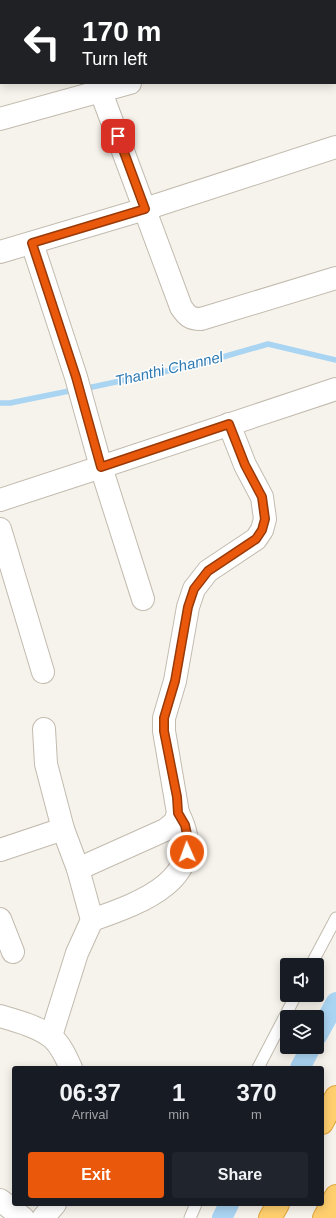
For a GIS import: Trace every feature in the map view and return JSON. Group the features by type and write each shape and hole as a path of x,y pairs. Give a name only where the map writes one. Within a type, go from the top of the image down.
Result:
{"highway":[{"path":"324,1119 336,1097"},
{"path":"324,1218 336,1196"},
{"path":"270,1218 277,1206"}],"street":[{"path":"0,119 127,84"},
{"path":"101,92 181,307 187,316 193,319 201,319 336,278"},
{"path":"0,252 145,209 336,147"},
{"path":"32,243 76,377 101,467 143,599"},
{"path":"0,500 336,389"},
{"path":"78,869 165,830 175,822 178,813 177,797 164,731 164,718 175,681 188,607 194,589 208,571 256,539 262,530 265,519 262,497 245,465 229,424"},
{"path":"0,529 43,672"},
{"path":"44,729 46,764 63,829 78,869 92,920 77,953 51,1036"},
{"path":"92,920 133,905 156,892 172,879 182,867 187,852 188,839 185,825 178,813"},
{"path":"0,850 63,829"},
{"path":"0,918 12,952"},
{"path":"0,1016 22,1023 51,1036 63,1052 70,1066"},
{"path":"0,1200 23,1218"},
{"path":"43,1218 53,1206"}],"lane":[{"path":"315,958 336,918"},
{"path":"259,1066 292,1002"},
{"path":"190,1218 195,1206"}],"waterway":[{"name":"Thanthi Channel","path":"83,389 195,365 268,344 336,360"},
{"name":"Thanthi Channel","path":"0,403 10,403 74,390"},
{"path":"324,1023 336,1002"},
{"path":"301,1066 307,1054"},
{"path":"222,1218 228,1206"}],"route":[{"path":"118,136 145,209 32,243 76,377 101,467 229,424 245,465 262,497 265,509 265,519 262,530 256,539 208,571 194,589 188,607 175,681 164,718 164,731 177,797 178,813 185,825 188,839 187,852"}]}
